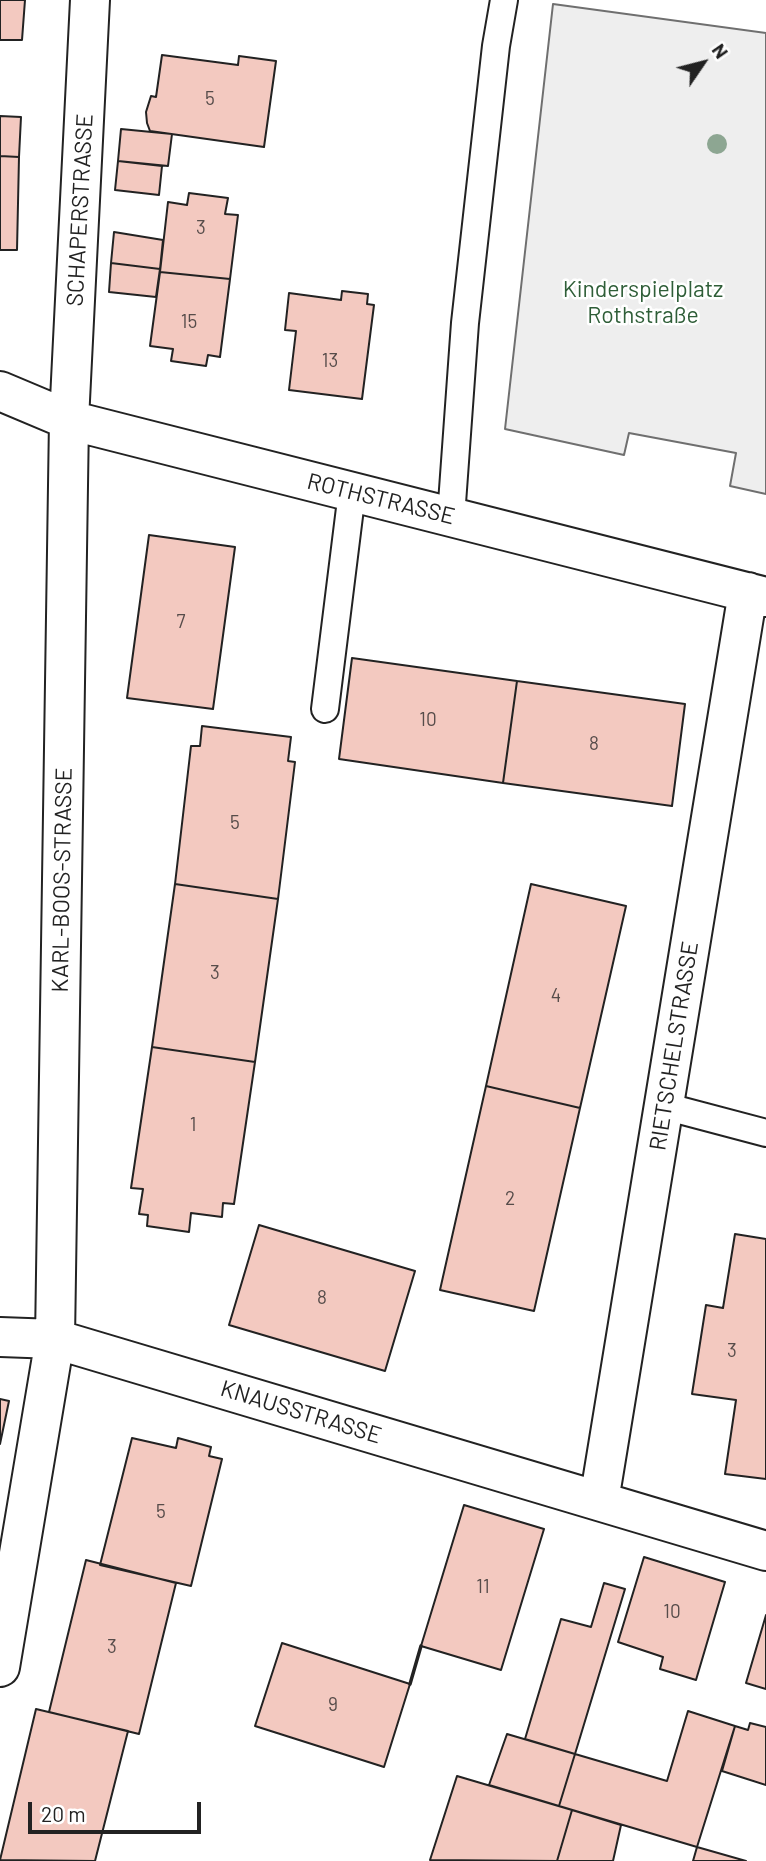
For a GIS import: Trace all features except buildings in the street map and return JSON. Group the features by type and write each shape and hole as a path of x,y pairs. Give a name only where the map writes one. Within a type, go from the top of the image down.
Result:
{"street":[{"name":"SCHAPERSTRASSE","path":"69,420 90,0"},
{"name":"ROTHSTRASSE","path":"0,391 69,420 757,594"},
{"name":"KARL-BOOS-STRASSE","path":"0,1667 55,1339 69,420"},
{"name":"RIETSCHELSTRASSE","path":"599,1501 664,1106 757,594"},
{"name":"KNAUSSTRASSE","path":"0,1337 55,1339 766,1551"}],"lane":[{"path":"451,517 465,323 496,46 504,0"},
{"path":"325,709 352,492"},
{"path":"664,1106 766,1133"}],"green space":[{"name":"Kinderspielplatz Rothstraße","path":"553,4 766,33 766,494 730,486 736,453 629,433 624,455 505,429"}],"wall":[{"path":"410,1684 421,1646"}]}
